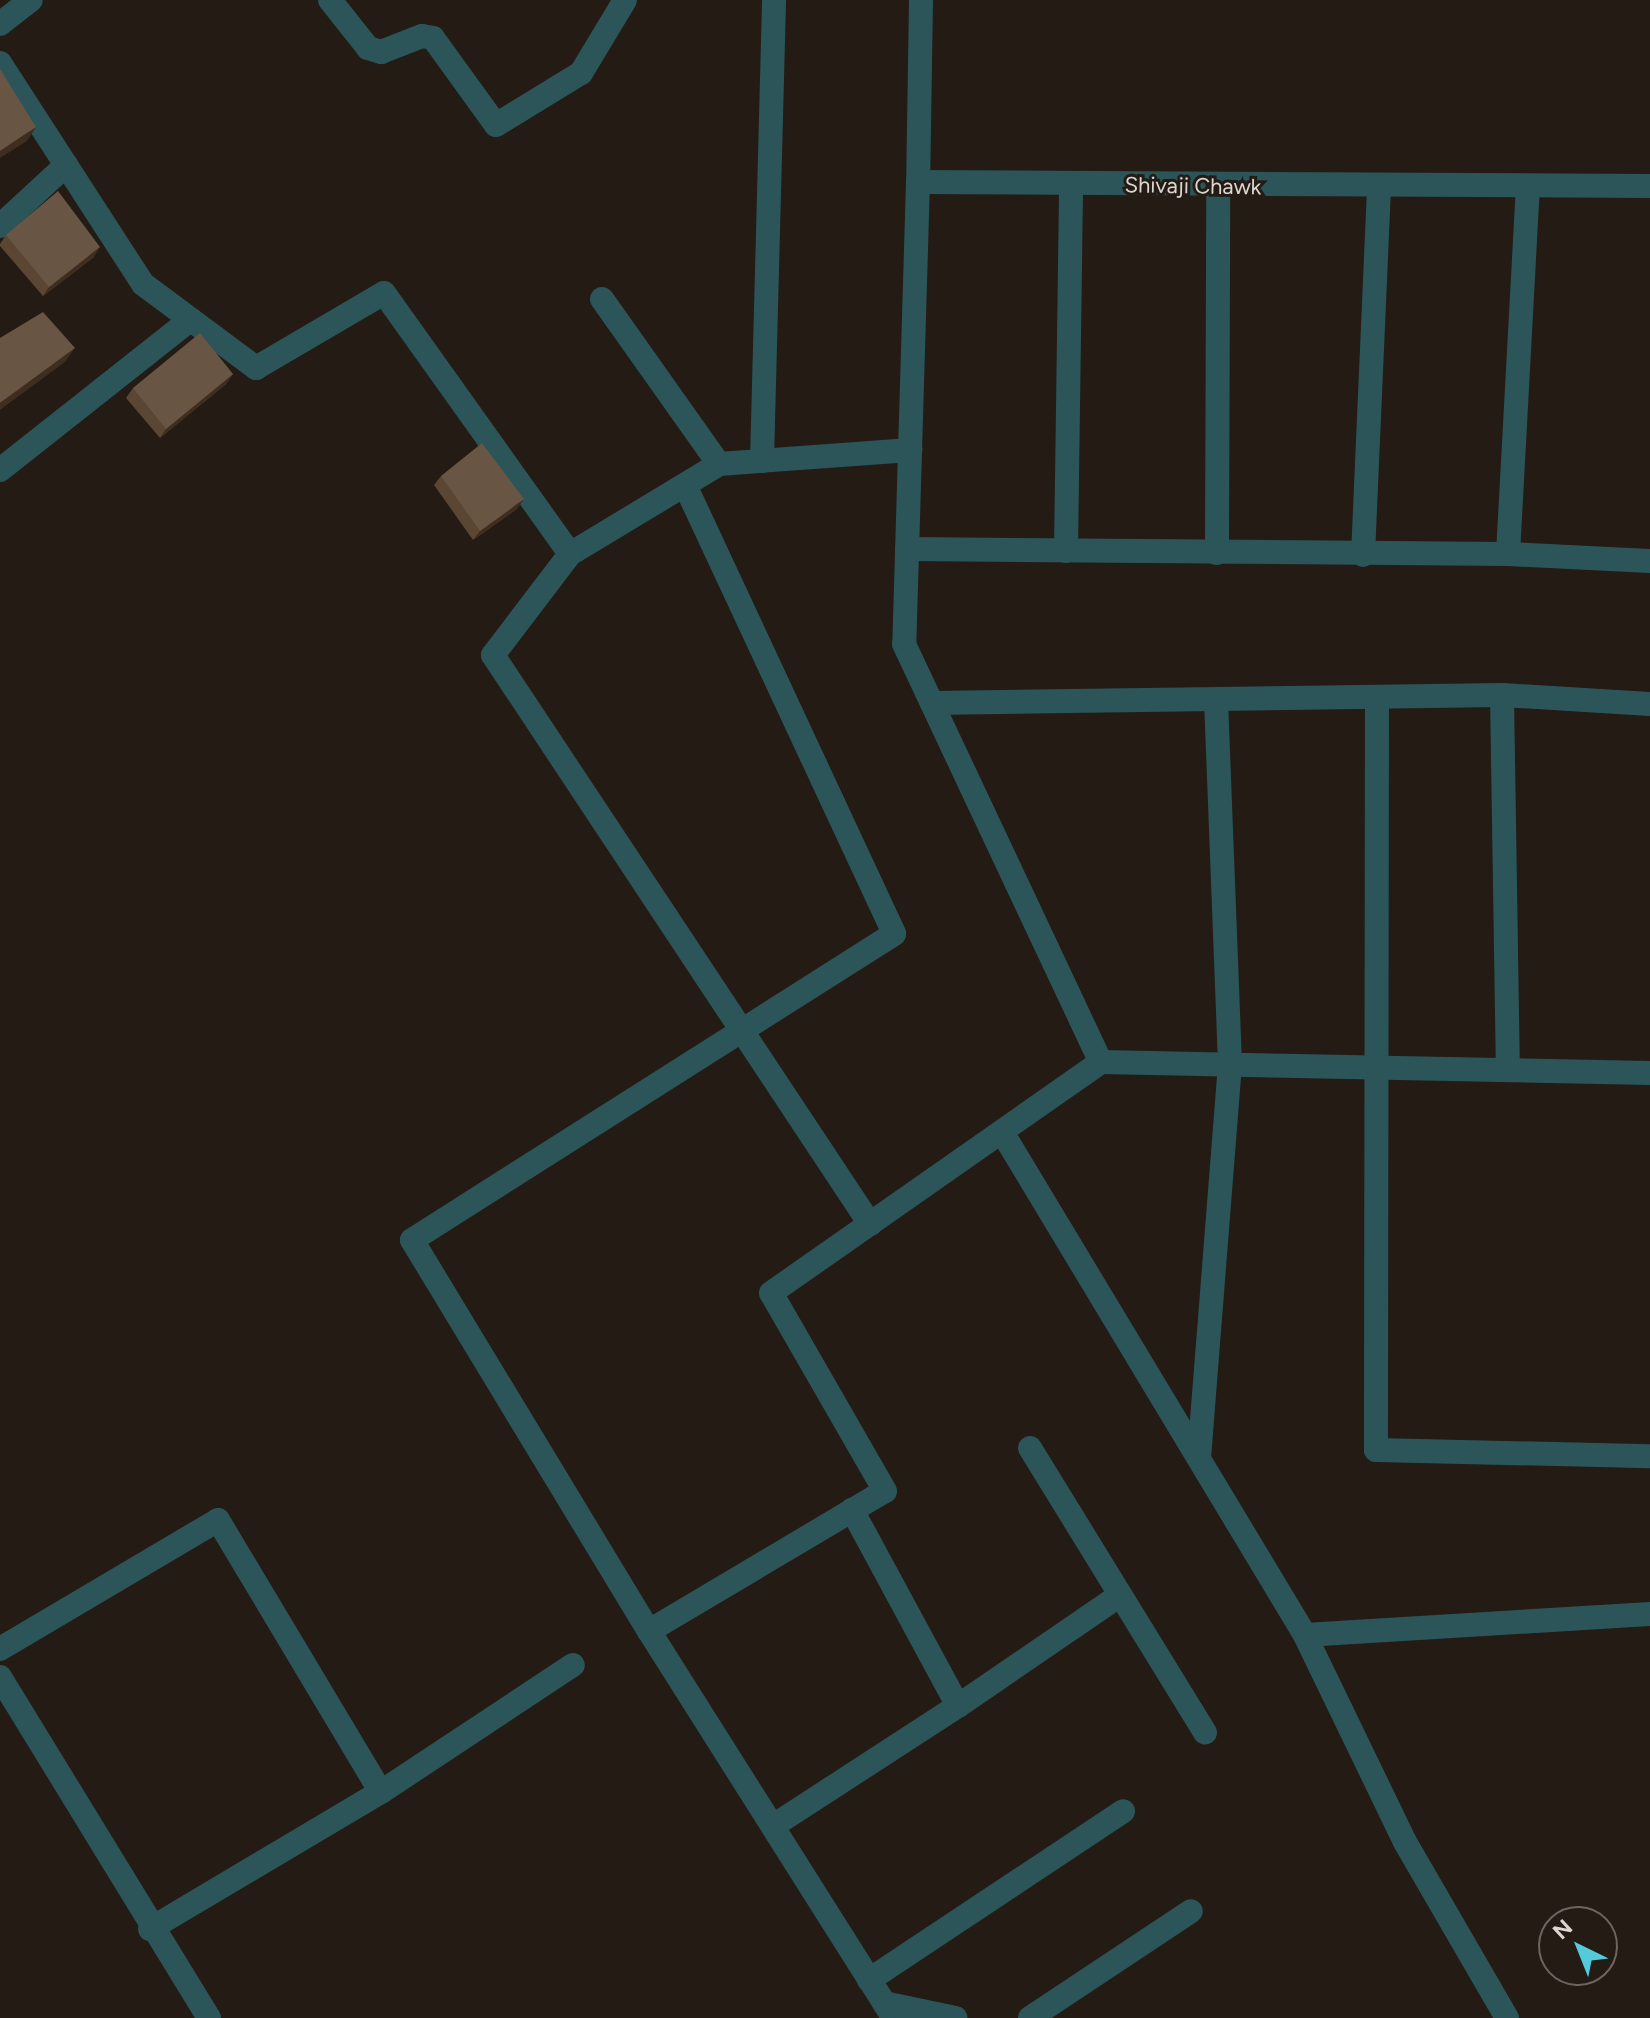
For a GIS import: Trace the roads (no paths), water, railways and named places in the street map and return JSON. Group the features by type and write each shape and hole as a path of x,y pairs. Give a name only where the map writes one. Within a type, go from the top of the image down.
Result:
{"street":[{"path":"0,24 31,0"},
{"path":"330,0 368,48 381,52 422,36 433,38 496,125 581,73 625,0"},
{"path":"762,461 774,0"},
{"path":"921,0 904,644 1101,1062"},
{"path":"0,63 143,284 256,368 384,293 570,554"},
{"path":"0,226 66,165"},
{"name":"Shivaji Chawk","path":"918,182 1528,189 1650,186"},
{"path":"1066,551 1071,184"},
{"path":"1217,553 1218,187"},
{"path":"1363,555 1379,187"},
{"path":"1508,554 1528,189"},
{"path":"602,299 719,464"},
{"path":"0,470 191,319"},
{"path":"870,1224 493,655 570,554 719,464 910,450"},
{"path":"685,485 894,934 412,1240 649,1631 889,2010 955,2018"},
{"path":"907,549 1508,554 1650,561"},
{"path":"932,703 1502,695 1650,704"},
{"path":"1502,695 1508,1070"},
{"path":"1377,697 1376,1450 1650,1456"},
{"path":"1199,1458 1230,1064 1216,700"},
{"path":"649,1631 885,1491 771,1293 1101,1062 1650,1073"},
{"path":"1002,1132 1305,1635 1405,1842 1507,2018"},
{"path":"1030,1448 1205,1732"},
{"path":"852,1510 958,1706"},
{"path":"0,1649 218,1520 381,1792"},
{"path":"773,1826 958,1706 1120,1595"},
{"path":"1305,1635 1650,1614"},
{"path":"152,1928 381,1792 573,1665"},
{"path":"0,1677 209,2018"},
{"path":"869,1980 1123,1811"},
{"path":"1030,2018 1191,1911"}]}
